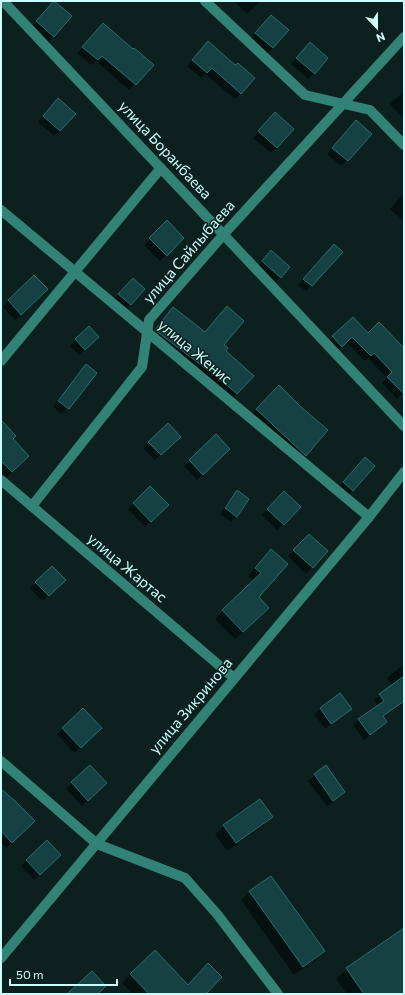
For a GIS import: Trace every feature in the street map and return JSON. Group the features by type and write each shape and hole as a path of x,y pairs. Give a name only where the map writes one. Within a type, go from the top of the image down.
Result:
{"street":[{"name":"улица Боранбаева","path":"3,1 404,426"},
{"path":"205,1 305,95 370,110 404,145"},
{"name":"улица Сайлыбаева","path":"32,506 142,367 149,320 224,234 404,37"},
{"path":"1,361 161,168"},
{"name":"улица Женис","path":"1,210 369,517"},
{"name":"улица Зикринова","path":"1,958 369,517 404,472"},
{"name":"улица Жартас","path":"1,480 234,678"},
{"path":"1,761 97,844 185,878 217,914 278,994"}],"building":[{"path":"54,1 72,16 54,37 36,21"},
{"path":"271,15 289,30 273,48 255,33"},
{"path":"103,23 154,65 136,85 102,56 98,60 82,47"},
{"path":"208,41 235,65 238,63 255,78 241,94 212,68 207,73 192,60"},
{"path":"310,42 328,58 315,74 296,58"},
{"path":"58,98 76,114 60,131 43,116"},
{"path":"275,112 294,129 277,148 258,131"},
{"path":"356,120 372,134 348,161 332,148"},
{"path":"167,220 184,238 167,256 149,238"},
{"path":"334,244 343,252 312,286 303,279"},
{"path":"271,250 290,267 281,278 262,261"},
{"path":"34,275 48,289 21,315 8,300"},
{"path":"133,278 145,289 131,305 118,294"},
{"path":"227,306 244,321 224,345 228,348 226,351 254,376 237,394 211,371 210,372 155,330 173,307 205,332"},
{"path":"353,317 368,333 379,322 404,348 404,394 387,377 392,372 374,353 371,356 352,337 342,347 332,336"},
{"path":"89,326 99,337 85,350 75,339"},
{"path":"86,364 97,373 69,409 58,401"},
{"path":"279,385 301,407 328,430 306,456 256,409"},
{"path":"1,420 16,436 13,439 29,456 12,472 1,461"},
{"path":"168,423 181,437 161,455 148,442"},
{"path":"216,434 230,449 203,475 189,460"},
{"path":"365,457 375,466 353,491 343,482"},
{"path":"150,486 169,505 151,522 133,503"},
{"path":"237,490 249,499 237,517 225,508"},
{"path":"284,491 301,507 284,525 267,509"},
{"path":"309,534 328,551 313,568 293,550"},
{"path":"271,549 288,564 259,597 269,608 243,632 222,610 261,573 255,568"},
{"path":"52,566 66,580 49,596 35,582"},
{"path":"404,676 404,701 383,716 387,722 370,735 358,719 384,701 379,694"},
{"path":"340,693 352,709 331,724 320,708"},
{"path":"83,708 102,728 81,748 62,728"},
{"path":"90,765 107,783 88,801 71,782"},
{"path":"326,765 345,792 333,801 314,774"},
{"path":"1,789 35,821 12,843 1,831"},
{"path":"260,799 273,817 236,843 223,825"},
{"path":"47,840 61,855 40,875 26,860"},
{"path":"271,876 325,951 303,967 249,891"},
{"path":"404,928 404,994 364,994 346,968"},
{"path":"155,950 188,985 208,963 222,977 206,994 149,994 130,974"},
{"path":"92,971 106,986 98,994 67,994"}]}
